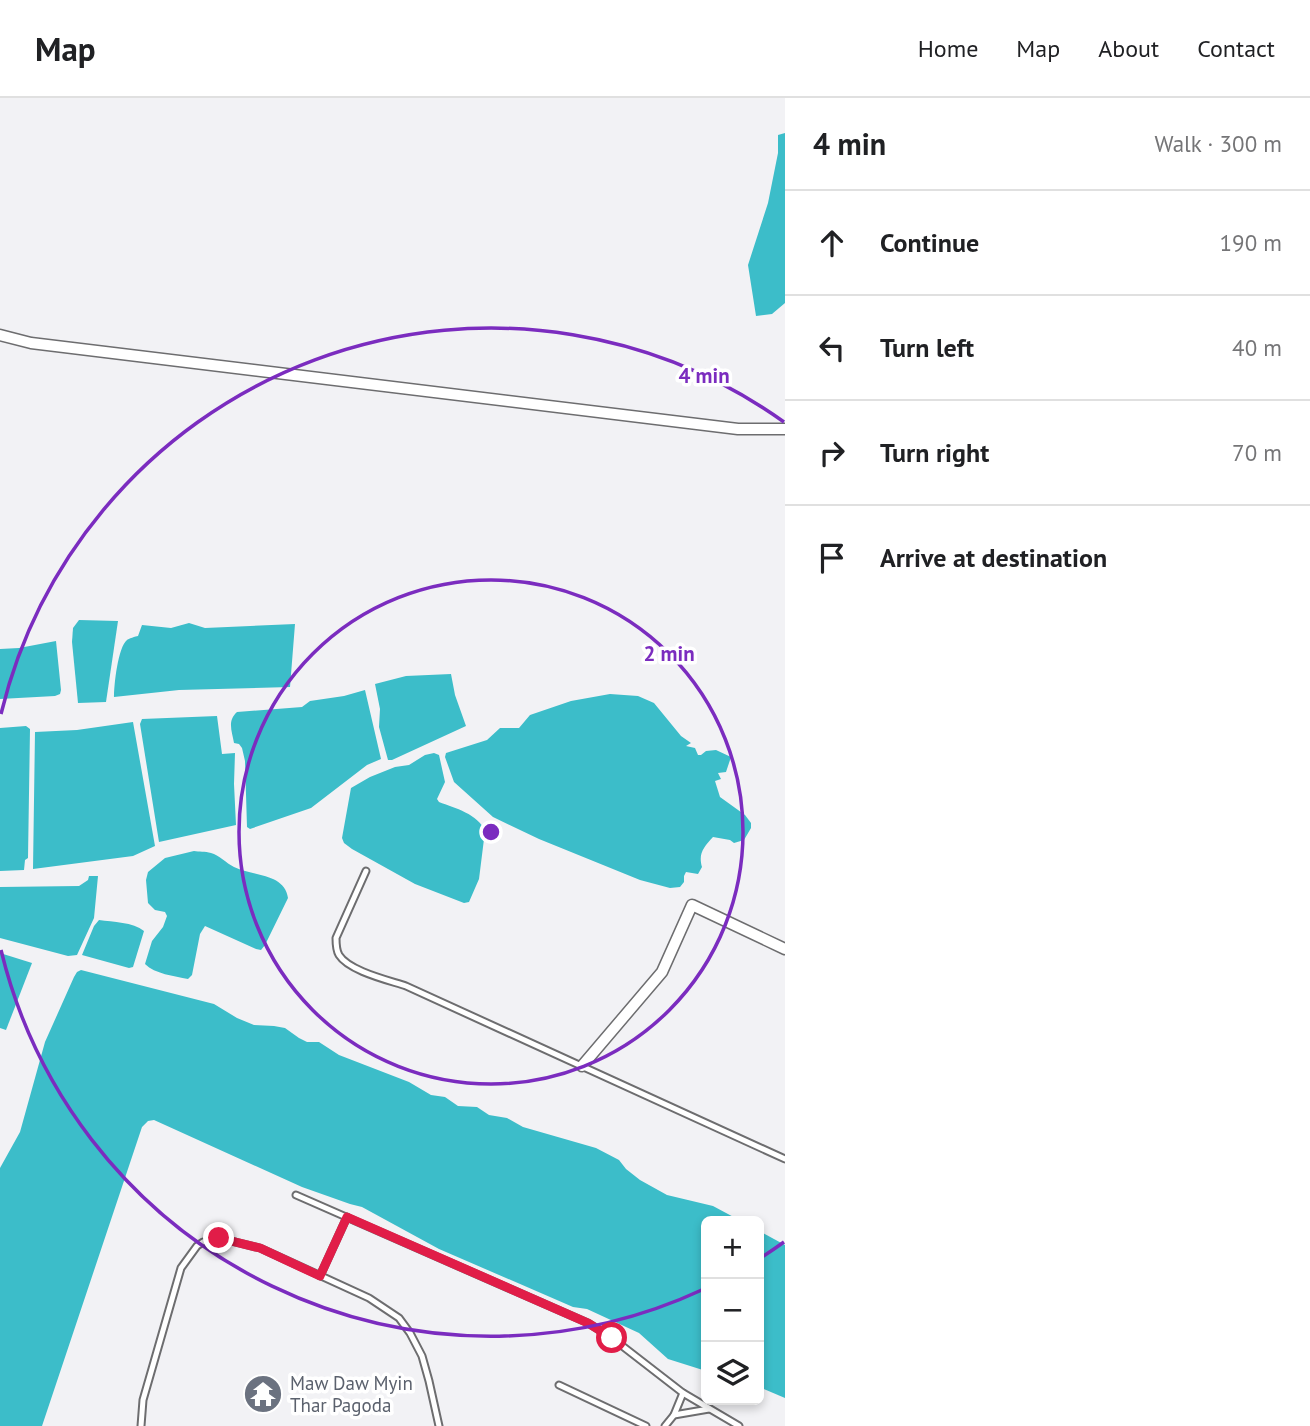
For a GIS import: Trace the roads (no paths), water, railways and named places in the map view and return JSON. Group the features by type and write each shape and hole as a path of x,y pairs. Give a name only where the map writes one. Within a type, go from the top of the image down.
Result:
{"street":[{"path":"0,335 31,344 532,405 737,429 785,429"},
{"path":"582,1066 662,972 692,905 785,949"}],"lane":[{"path":"366,871 336,938 339,956 349,965 406,986 785,1159"},
{"path":"296,1195 588,1323 612,1338 683,1393 739,1426"},
{"path":"320,1276 347,1217"},
{"path":"141,1426 143,1400 181,1268 197,1246 219,1238 260,1248 369,1298 399,1318 422,1356 439,1426"},
{"path":"559,1385 646,1426"},
{"path":"665,1426 674,1415 683,1393"},
{"path":"674,1415 710,1409"}],"water":[{"path":"785,133 785,303 772,314 756,316 748,265 768,203 778,153 778,135"},
{"path":"79,620 118,621 106,702 78,703 72,642 73,628"},
{"path":"189,623 205,628 295,624 290,687 179,690 114,697 121,650 127,640 138,636 142,625 171,628"},
{"path":"56,641 60,694 0,699 0,649"},
{"path":"451,674 466,726 388,760 379,727 380,709 375,684 406,676"},
{"path":"365,690 381,759 367,765 311,808 250,829 247,827 245,761 242,748 234,743 231,726 234,715 237,712 302,707 310,701"},
{"path":"610,694 638,696 654,703 681,736 691,743 686,746 695,748 698,755 716,750 731,757 726,772 718,773 721,779 715,781 720,797 745,815 751,828 744,840 734,843 713,837 703,850 702,867 698,874 686,872 680,887 670,888 640,880 539,839 493,817 454,782 446,753 487,740 500,728 519,728 530,715 571,701"},
{"path":"217,716 222,754 235,753 236,825 159,842 140,724 142,719"},
{"path":"133,722 155,846 133,856 33,869 35,732 77,730"},
{"path":"26,726 30,729 28,858 25,860 24,870 0,871 0,728"},
{"path":"434,753 439,755 445,782 437,799 472,816 485,831 479,879 469,902 464,903 415,884 352,849 342,838 351,788 370,777 395,767 409,765"},
{"path":"194,851 214,854 234,867 274,880 286,890 288,898 261,950 205,926 200,934 192,975 188,979 159,972 145,964 152,941 163,927 167,916 165,912 155,910 148,903 146,880 148,872 165,858"},
{"path":"89,876 98,876 94,918 77,955 68,956 0,938 0,887 79,886 88,880"},
{"path":"99,920 129,924 144,931 133,967 82,955"},
{"path":"0,953 32,963 6,1030 0,1028"},
{"path":"81,970 214,1004 254,1025 285,1028 307,1042 319,1042 339,1055 409,1082 431,1095 445,1097 458,1106 477,1107 489,1115 507,1118 523,1127 596,1148 619,1160 640,1180 667,1195 713,1206 732,1216 701,1216 701,1369 668,1359 639,1333 587,1309 573,1307 439,1249 362,1207 302,1187 154,1120 148,1121 142,1127 42,1426 0,1426 0,1168 20,1132 45,1042 77,972"},
{"path":"764,1234 785,1245 785,1398 764,1389"}],"place":[{"name":"Maw Daw Myin Thar Pagoda","path":"263,1394"}]}
